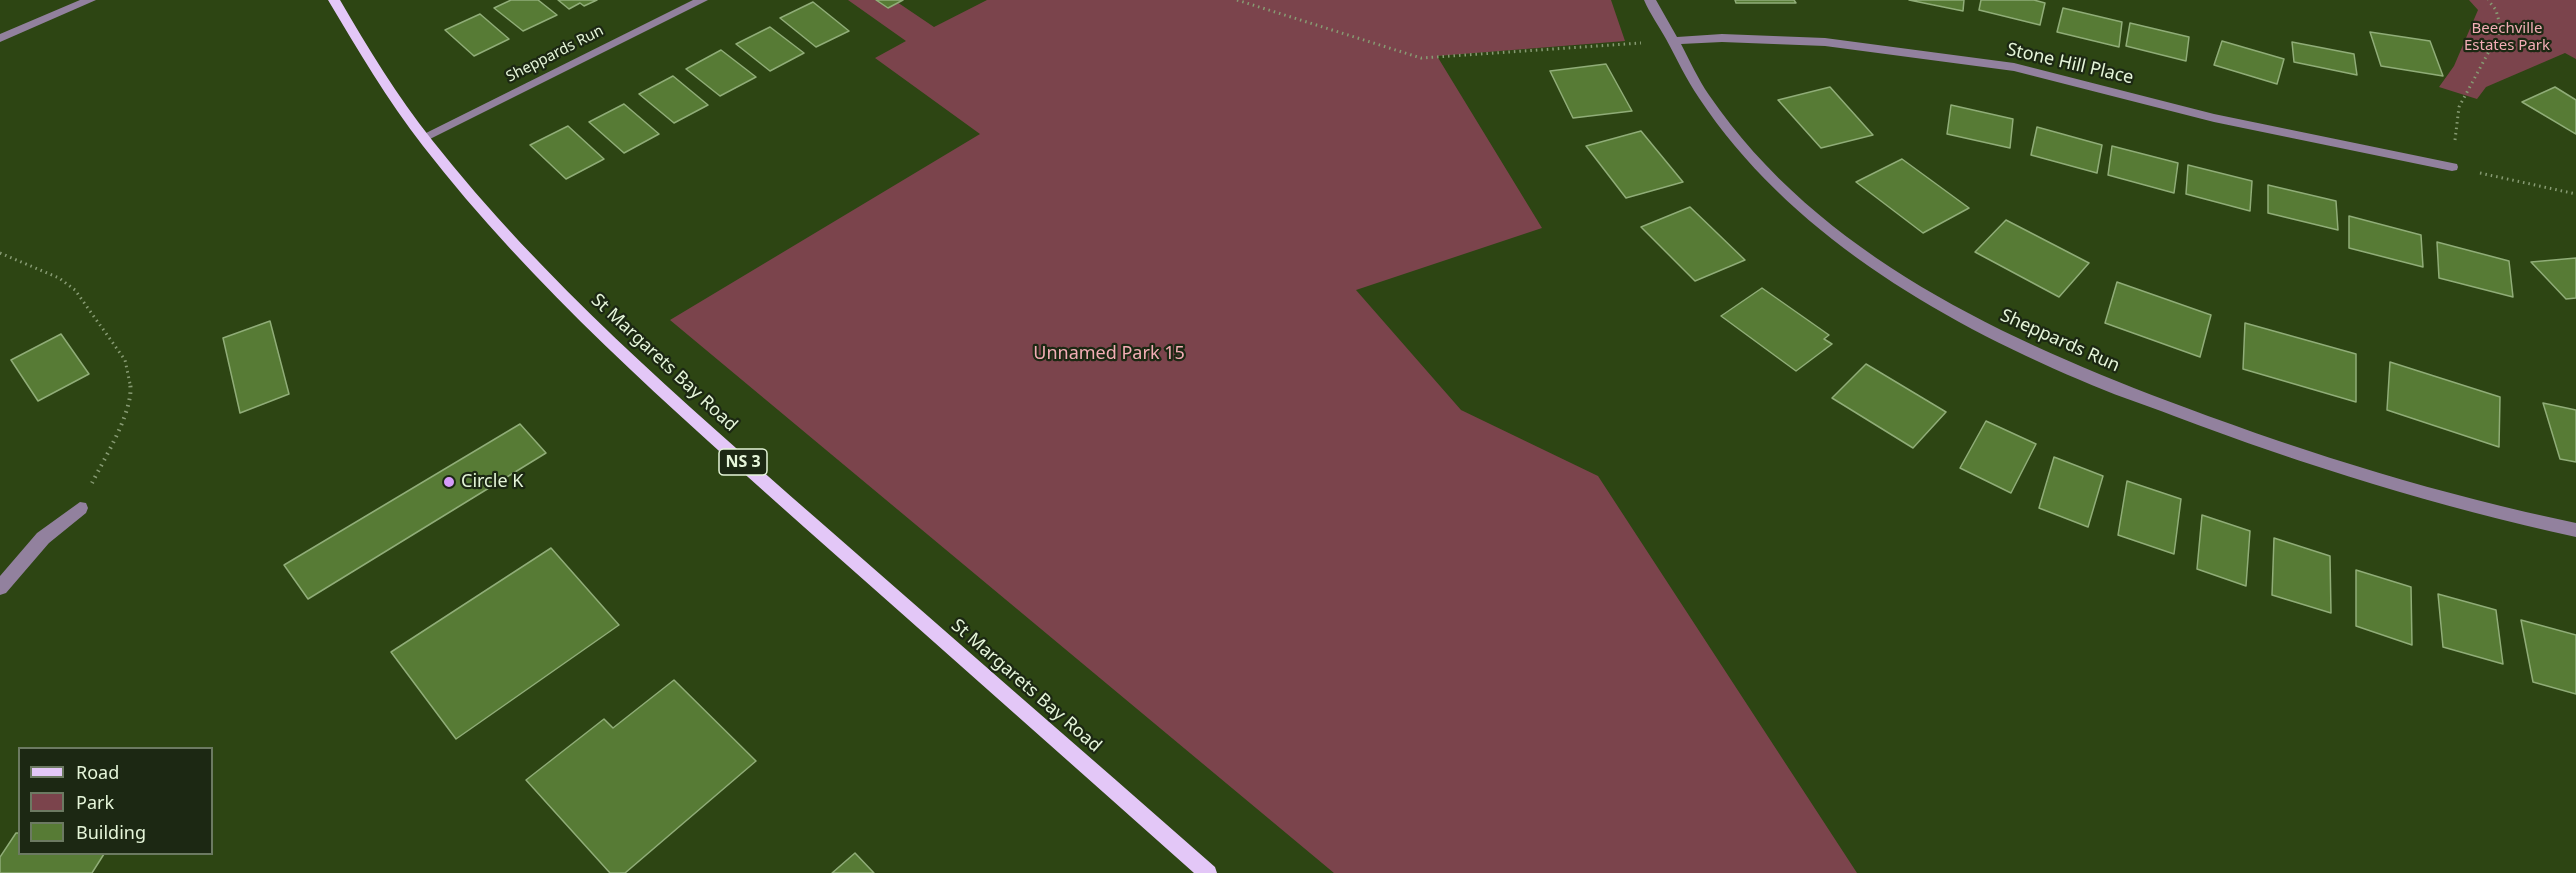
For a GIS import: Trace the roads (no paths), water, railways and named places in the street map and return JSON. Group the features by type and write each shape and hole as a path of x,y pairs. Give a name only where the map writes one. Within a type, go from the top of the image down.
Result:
{"main road":[{"name":"St Margarets Bay Road","path":"334,0 399,107 510,242 666,394 1208,873"}],"street":[{"path":"0,38 90,0"},
{"name":"Sheppards Run","path":"424,137 702,0"},
{"name":"Sheppards Run","path":"1650,0 1706,100 1737,140 1783,189 1832,231 1877,265 1974,323 2086,376 2247,437 2406,488 2576,531"},
{"name":"Stone Hill Place","path":"1673,40 1722,38 1825,42 2014,68 2214,118 2452,167"},
{"path":"0,588 44,538 80,508"}],"place":[{"name":"Circle K","path":"449,482"}],"park label":[{"name":"Beechville Estates Park","path":"2507,38"},
{"name":"Unnamed Park 15","path":"1109,354"}]}
